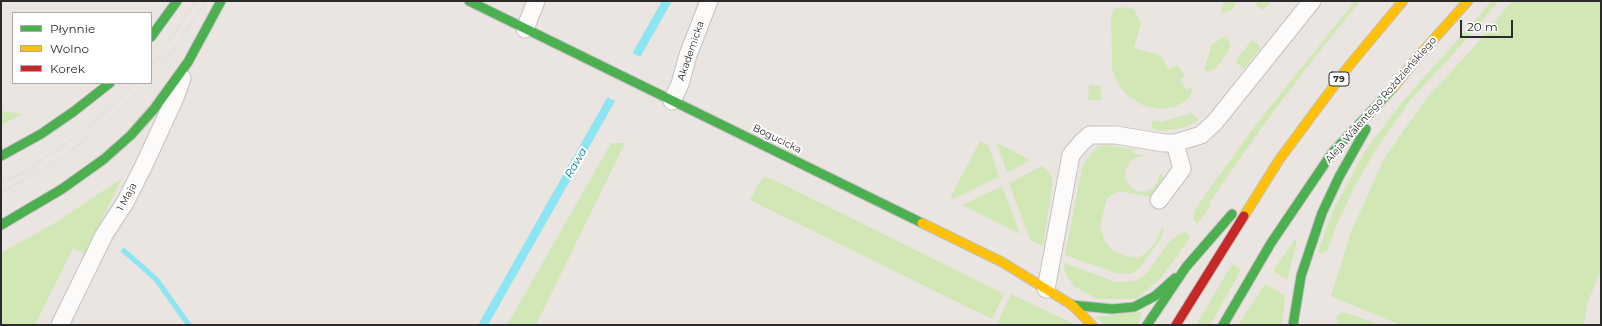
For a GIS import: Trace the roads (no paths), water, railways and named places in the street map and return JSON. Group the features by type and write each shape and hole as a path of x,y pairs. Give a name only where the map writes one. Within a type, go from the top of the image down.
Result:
{"street":[{"name":"1 Maja","path":"1,224 62,189 104,159 131,135 154,109 186,65 221,1"},
{"name":"Bogucicka","path":"469,1 648,90 769,147 1002,262 1072,305 1092,325"},
{"path":"525,29 536,1"},
{"name":"Akademicka","path":"672,101 680,84 688,55 709,1"},
{"path":"1046,289 1071,155 1082,142 1090,135 1116,135 1164,143 1176,143 1201,135 1212,126 1312,1"},
{"name":"79","path":"1147,325 1186,267 1278,160 1348,66 1403,1"},
{"name":"Aleja Walentego Roździeńskiego","path":"1223,325 1244,288 1300,199 1332,153 1384,99 1416,59 1468,1"},
{"path":"152,35 174,2"},
{"name":"1 Maja","path":"60,325 104,235 126,201 166,120 186,65"},
{"path":"1,156 41,134 73,112 109,84"},
{"path":"1293,325 1301,276 1322,213 1339,177 1384,99"},
{"path":"1159,200 1182,169 1176,143"},
{"name":"79","path":"1176,325 1278,160"},
{"name":"Bogucicka","path":"1072,305 1122,310 1134,307 1155,296 1186,267"}],"water":[{"name":"Rawa","path":"662,1 672,1 488,325 478,325"}],"waterway":[{"path":"124,251 156,279 189,325"}],"tram line":[{"path":"152,64 171,39 196,1"},
{"path":"152,77 178,44 206,1"},
{"path":"1,184 22,173 77,136 113,105 134,84"},
{"path":"1,193 61,158 83,142 115,115 146,84"}]}
